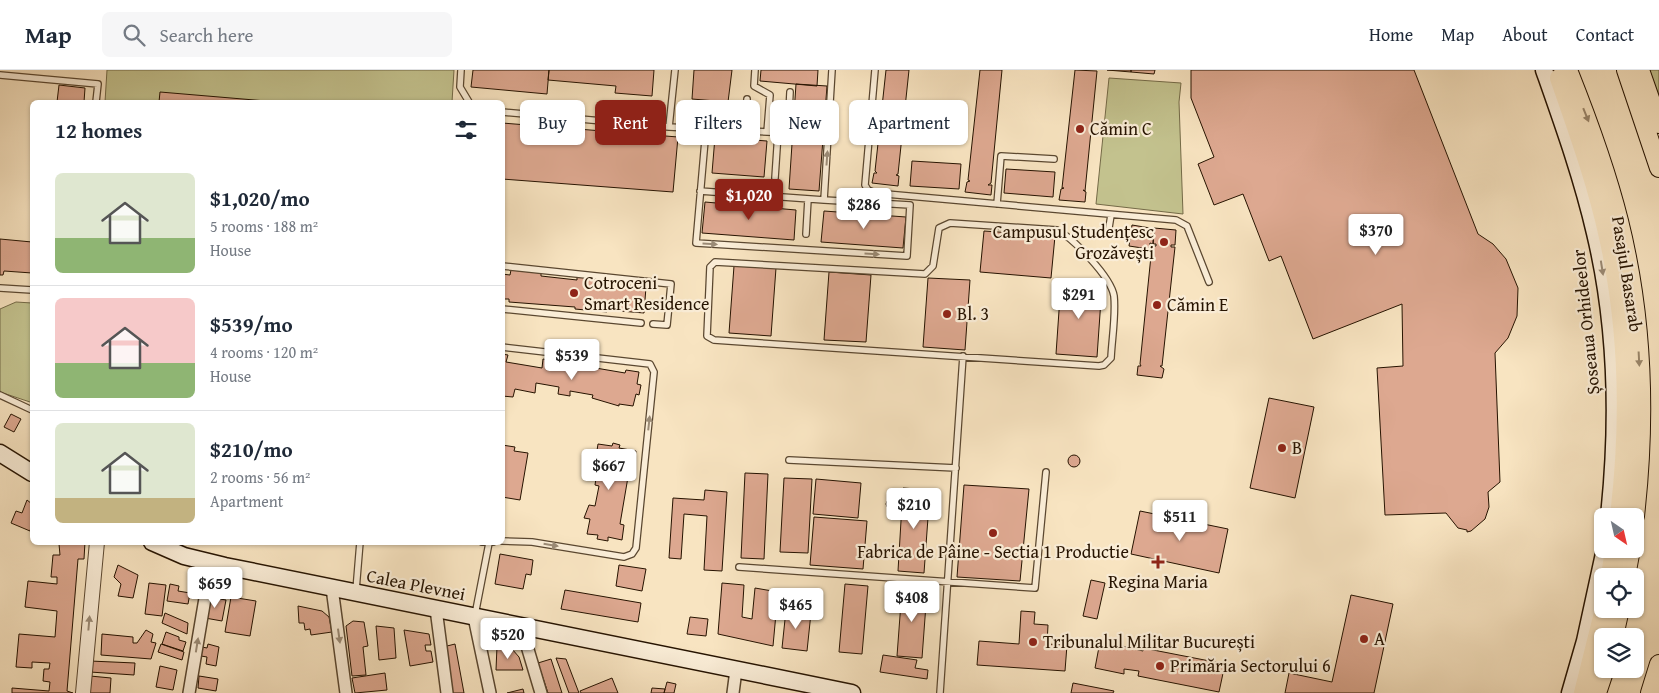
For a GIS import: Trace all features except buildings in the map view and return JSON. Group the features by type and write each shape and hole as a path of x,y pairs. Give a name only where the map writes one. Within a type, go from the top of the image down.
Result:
{"main road":[{"name":"Șoseaua Orhideelor","path":"1544,70 1580,174 1604,279 1611,337 1615,402 1614,468 1610,508"},
{"path":"1556,70 1591,172 1608,236 1619,302 1625,403 1619,508"},
{"name":"Pasajul Basarab","path":"1568,70 1594,136 1611,190 1620,223 1634,301 1641,425 1635,508"},
{"path":"1626,70 1659,168"},
{"path":"1640,70 1659,124"},
{"path":"0,453 30,472"},
{"name":"Calea Plevnei","path":"159,545 184,556 211,563 827,690 852,693"},
{"path":"1570,693 1585,641 1603,558"},
{"path":"1583,693 1602,618"},
{"path":"1650,693 1659,664"},
{"path":"1598,693 1602,678"}],"street":[{"path":"83,693 97,545"},
{"path":"189,693 211,563"},
{"path":"332,588 346,693"},
{"path":"436,609 446,693"},
{"path":"474,617 490,693"},
{"path":"521,626 541,693"},
{"path":"732,693 736,670"}],"lane":[{"path":"461,70 460,87 468,100"},
{"path":"669,127 675,70"},
{"path":"756,70 754,86 770,95 767,132"},
{"path":"824,200 832,70"},
{"path":"875,70 865,185 868,190 875,193 1176,220 1187,226 1209,282"},
{"path":"0,75 98,84 96,100"},
{"path":"790,92 790,100"},
{"path":"505,112 676,127"},
{"path":"760,132 770,132"},
{"path":"700,191 910,205 907,256 696,243 700,191 704,145"},
{"path":"775,178 777,145"},
{"path":"997,204 1001,156 1054,159"},
{"path":"806,234 808,199"},
{"path":"1108,234 1111,215"},
{"path":"950,223 1057,230 1098,267 1114,294 1111,358 1104,365 962,356 710,339 706,332 710,266 718,261 925,274 934,266 937,234 944,225 950,223"},
{"path":"505,266 671,284 667,325 653,324"},
{"path":"0,288 30,290"},
{"path":"505,309 641,324"},
{"path":"505,347 650,364 654,372 636,548 632,554 624,557 532,542 505,542"},
{"path":"940,693 949,580 962,356"},
{"path":"0,395 30,409"},
{"path":"789,460 956,468"},
{"path":"739,566 949,580 1035,588 1046,472"},
{"path":"356,593 360,545"},
{"path":"474,617 488,545"}],"shaded area":[{"path":"107,70 454,70 452,100 105,100"},
{"path":"1648,70 1659,70 1659,98"},
{"path":"1109,78 1181,83 1179,102 1183,214 1096,204"},
{"path":"16,302 30,303 30,402 0,392 0,309"}],"place":[{"name":"Cămin C","path":"1080,129"},
{"name":"Campusul Studențesc Grozăvești","path":"1164,242"},
{"name":"Cotroceni Smart Residence","path":"574,293"},
{"name":"Cămin E","path":"1157,305"},
{"name":"Bl. 3","path":"947,314"},
{"name":"B","path":"1282,448"},
{"name":"Fabrica de Pâine - Sectia 1 Productie","path":"993,533"},
{"name":"Regina Maria","path":"1158,562"},
{"name":"A","path":"1364,639"},
{"name":"Tribunalul Militar București","path":"1033,642"},
{"name":"Primăria Sectorului 6","path":"1160,666"}]}
